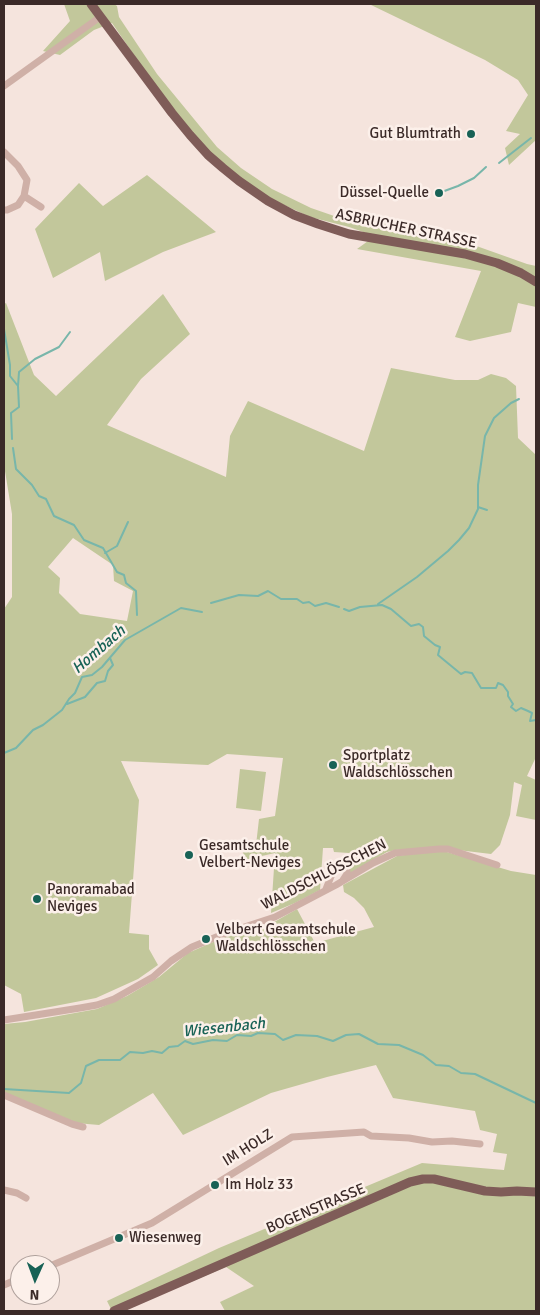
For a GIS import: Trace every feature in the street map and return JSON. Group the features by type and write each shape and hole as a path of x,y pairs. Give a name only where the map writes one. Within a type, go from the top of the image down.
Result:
{"main road":[{"name":"ASBRUCHER STRASSE","path":"91,4 190,136 208,155 239,182 268,201 294,215 349,234 466,254 497,263 521,273 536,282"},
{"name":"BOGENSTRASSE","path":"114,1311 410,1182 434,1179 485,1191 536,1192"}],"street":[{"path":"4,86 100,17"},
{"path":"4,152 18,166 27,180 24,196 18,205 4,210"},
{"path":"24,196 41,207"},
{"name":"WALDSCHLÖSSCHEN","path":"4,1020 97,1005 114,999 154,977 171,961 192,946 275,917 373,863 395,853 439,848 497,865"},
{"path":"326,890 332,874 337,869 347,871 343,881"},
{"path":"4,1095 83,1127"},
{"name":"IM HOLZ","path":"60,1262 152,1223 292,1137 364,1132 371,1136 410,1138 432,1142 480,1144"},
{"path":"4,1190 17,1193 26,1198"}],"green space":[{"path":"64,4 114,4 117,6 119,17 157,74 217,147 241,168 272,189 311,208 366,227 379,220 426,236 468,243 536,266 536,307 518,303 511,332 470,341 455,337 481,271 357,249 375,236 310,217 269,198 237,176 210,152 176,113 112,23 94,30 60,55 43,51 70,21"},
{"path":"369,4 536,4 536,140 509,165 505,148 520,134 506,131 528,95 518,80 485,60"},
{"path":"147,175 216,232 163,252 105,281 100,252 53,278 35,229 79,183 103,206"},
{"path":"163,294 190,334 141,379 107,425 226,477 230,436 248,401 364,451 391,368 455,380 478,380 491,374 506,378 516,386 518,438 536,455 536,757 527,776 536,780 536,820 516,816 522,785 514,782 510,815 500,845 491,854 433,847 396,850 387,852 349,874 349,853 334,852 333,848 323,848 320,890 271,913 275,853 244,860 243,849 256,845 259,819 275,816 283,758 227,754 208,765 121,761 139,800 129,933 149,935 149,949 158,965 138,979 96,998 24,1012 21,994 4,985 4,609 12,597 12,514 4,465 4,304 6,303 34,375 56,396","holes":["73,538 113,565 114,581 133,591 127,621 80,614 59,593 60,578 48,567"]},
{"path":"240,769 266,772 261,811 236,808"},
{"path":"436,851 447,852 511,871 536,875 536,1311 225,1311 220,1302 254,1286 226,1267 122,1311 112,1311 107,1301 219,1248 422,1163 504,1170 507,1154 493,1152 497,1134 480,1130 475,1111 393,1098 376,1065 271,1093 183,1135 153,1093 99,1125 76,1123 4,1093 4,1024 97,1009 127,996 159,977 188,953 220,939 276,921 297,909 315,943 374,927 364,908 354,898 344,892 343,885 397,856"}],"waterway":[{"path":"499,163 531,138"},
{"path":"439,193 474,178 486,167"},
{"path":"4,329 10,376 18,386 19,407 11,413 12,439"},
{"path":"18,386 19,372 35,359 59,347 70,332"},
{"path":"378,604 417,577 448,551 469,528 478,509 478,485 485,436 494,418 511,403 519,399"},
{"path":"13,448 16,469 32,485 39,496 46,499 54,516 74,525 84,540 103,548 117,572 124,575 126,583 136,591 137,615"},
{"path":"478,507 487,510"},
{"path":"105,553 117,546 128,522"},
{"name":"Hombach","path":"211,603 239,595 258,596 268,591 281,599 297,599 303,603 309,602 315,606 326,603 339,607"},
{"name":"Hombach","path":"344,609 349,611 360,607 382,605 391,609 411,626 419,624 423,627 424,636 440,647 438,655 461,674 465,672 472,673 481,688 496,688 498,683 503,685 513,704 511,707 516,711 521,708 532,713 530,721 536,720"},
{"name":"Hombach","path":"4,753 16,748 33,730 43,725 62,710 75,693 82,677 92,675 102,667 125,640 181,608 202,612"},
{"path":"67,704 85,697 97,683 105,681 108,671 113,665 110,658"},
{"name":"Wiesenbach","path":"4,1089 69,1093 81,1083 86,1066 99,1060 120,1060 130,1052 143,1053 152,1051 162,1053 169,1047 178,1046 185,1041 193,1044 213,1040 227,1041 237,1035 251,1036 258,1033 275,1034 283,1040 296,1035 317,1036 333,1041 346,1035 359,1034 378,1044 399,1045 423,1055 436,1065 449,1066 461,1073 475,1074 536,1103"}],"place":[{"name":"Gut Blumtrath","path":"471,134"},
{"name":"Düssel-Quelle","path":"439,193"},
{"name":"Sportplatz Waldschlösschen","path":"333,765"},
{"name":"Gesamtschule Velbert-Neviges","path":"189,855"},
{"name":"Panoramabad Neviges","path":"37,899"},
{"name":"Velbert Gesamtschule Waldschlösschen","path":"206,939"},
{"name":"Im Holz 33","path":"215,1185"},
{"name":"Wiesenweg","path":"119,1238"}]}
